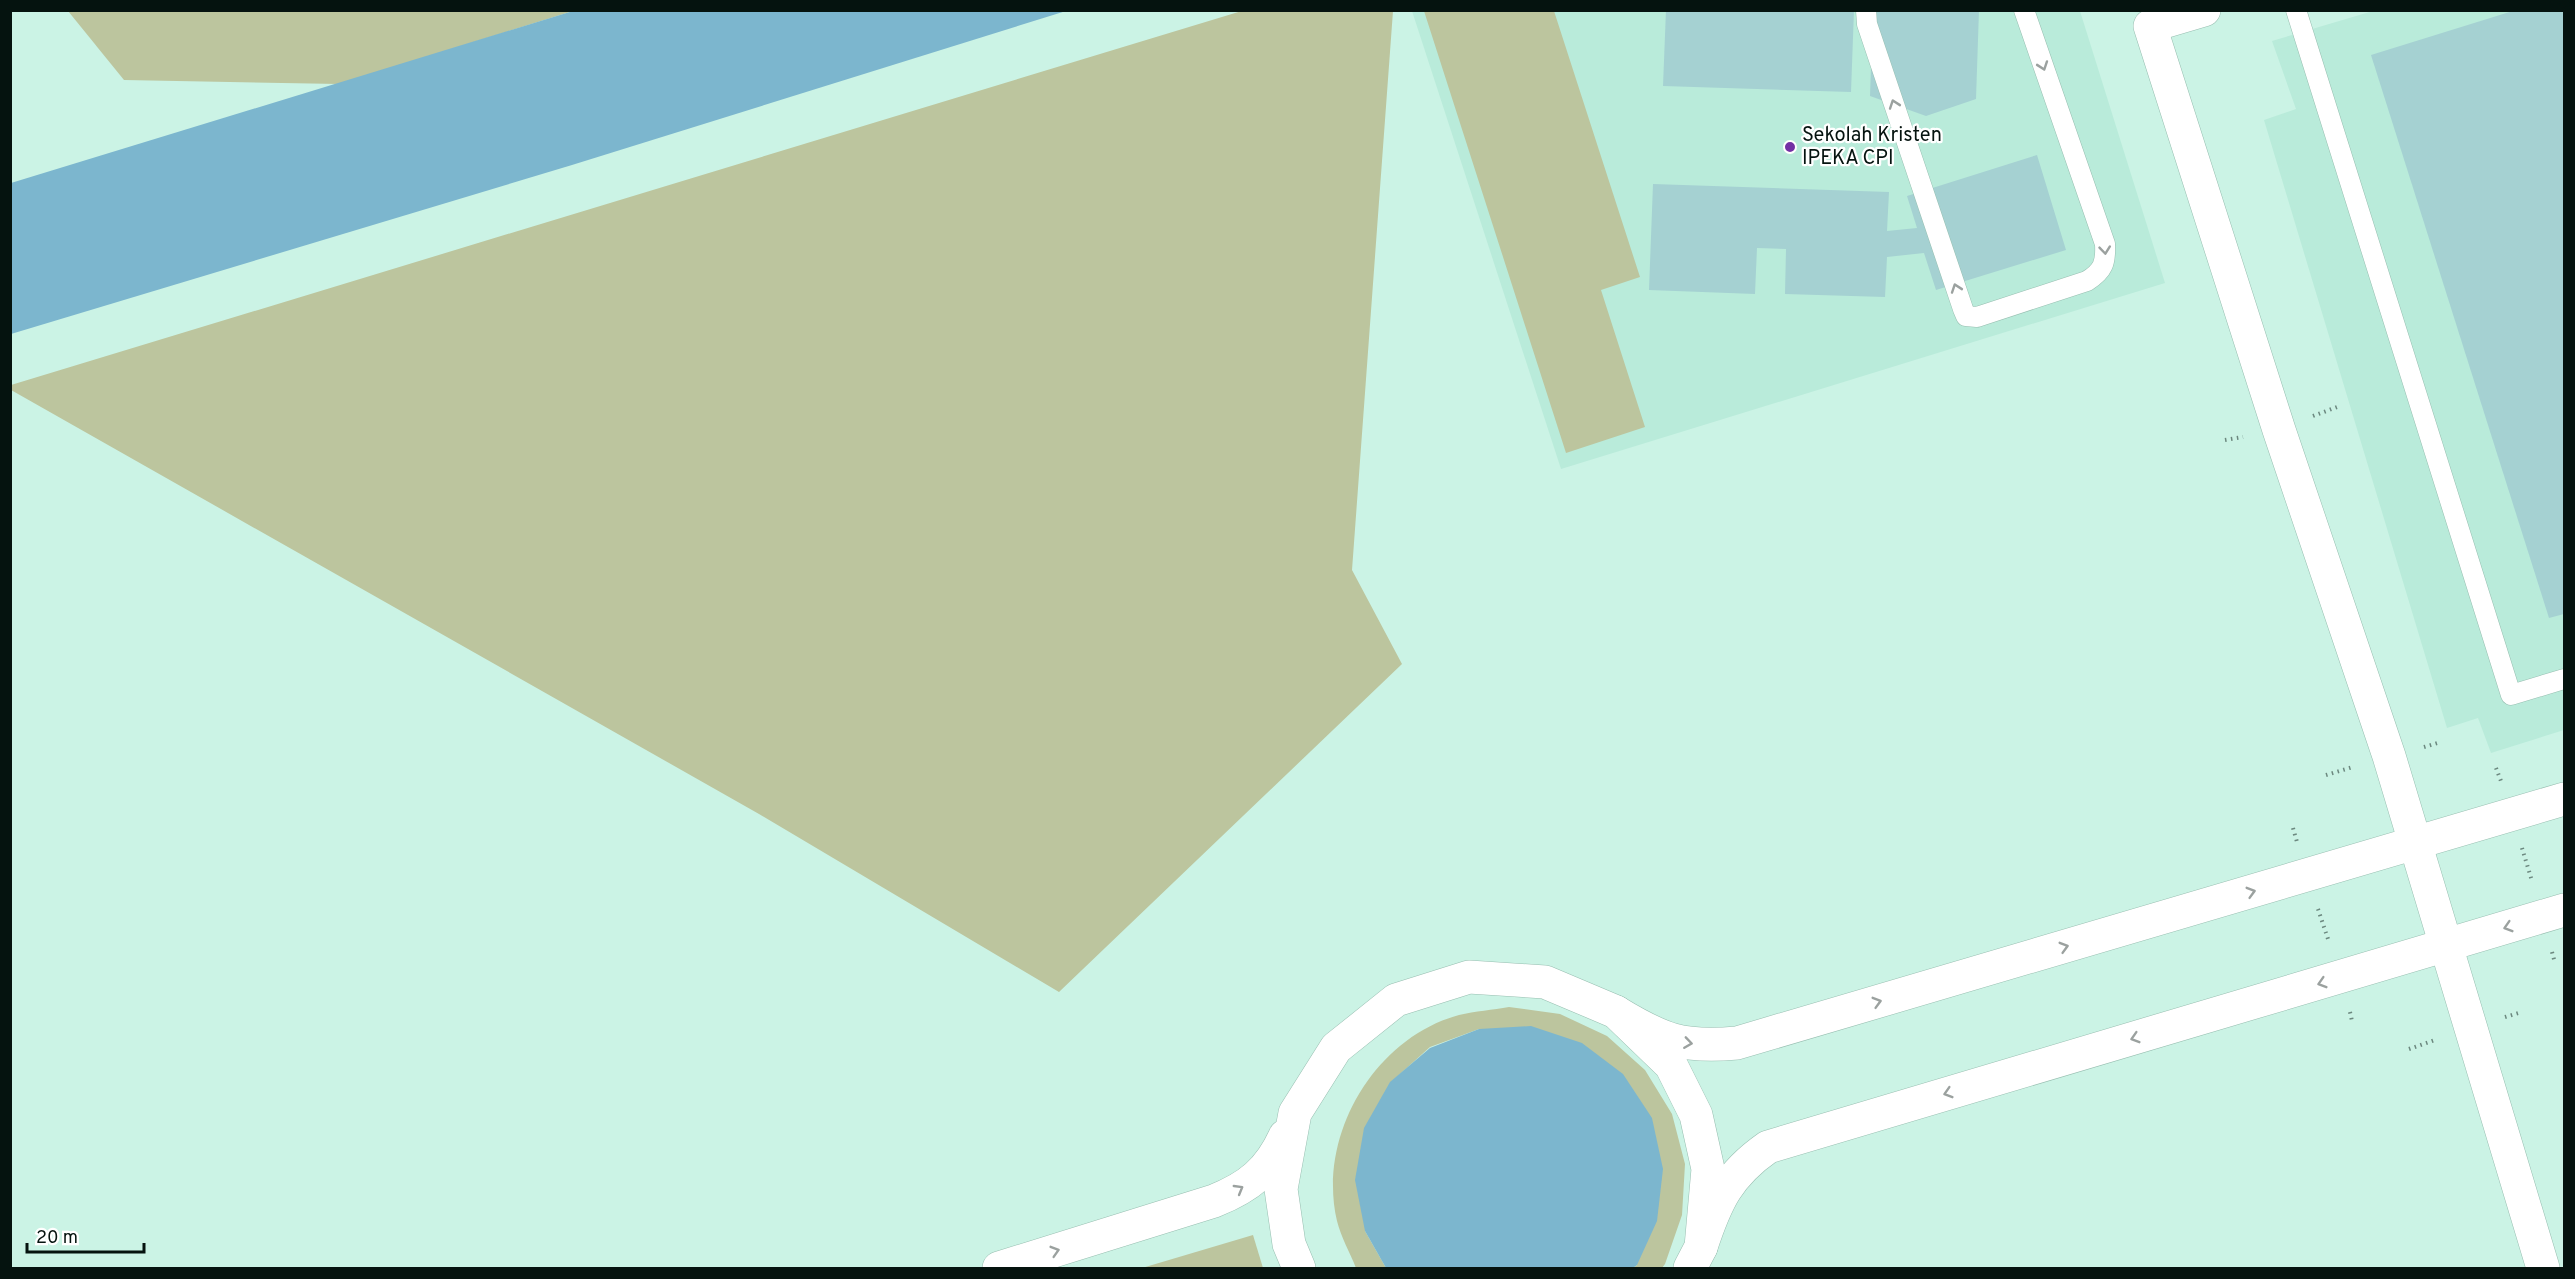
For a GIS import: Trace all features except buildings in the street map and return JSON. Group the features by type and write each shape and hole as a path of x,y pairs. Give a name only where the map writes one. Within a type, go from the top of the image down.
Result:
{"street":[{"path":"2204,10 2148,18 2416,844 2543,1269"},
{"path":"999,1269 1214,1201 1241,1190 1257,1177 1278,1150 1295,1113 1335,1048 1396,1000 1458,980 1469,977 1545,982 1616,1012 1651,1033 1683,1044 1737,1043 2565,799"},
{"path":"1695,1258 1712,1213 1730,1181 1743,1164 1768,1147 2553,914"},
{"path":"1616,1012 1671,1065 1696,1114 1708,1169 1695,1258"},
{"path":"1295,1113 1281,1189 1289,1244 1299,1269"}],"lane":[{"path":"1866,10 1867,24 1963,309 1966,316 1977,317 2087,281 2098,274 2106,262 2105,244 2024,10"},
{"path":"2296,10 2511,695 2565,679"}],"path":[{"path":"2512,815 2553,914"},
{"path":"2308,876 2340,977"}],"shaded area":[{"path":"1245,10 1393,11 1352,570 1402,664 1059,992 759,814 11,390 11,385"},
{"path":"68,11 573,11 339,84 124,80"},
{"name":"Sekolah Kristen IPEKA CPI","path":"1412,11 2080,11 2165,283 1561,469"},
{"path":"1424,11 1554,11 1640,277 1601,290 1645,427 1566,453"},
{"path":"2373,11 2564,11 2564,730 2491,753 2478,718 2447,728 2264,120 2296,109 2272,41"},
{"path":"1509,1007 1560,1014 1607,1036 1645,1070 1672,1114 1685,1164 1682,1215 1665,1264 1662,1268 1633,1268 1637,1265 1479,1029 1430,1047 1390,1083 1365,1231 1386,1268 1356,1268 1337,1221 1333,1189 1336,1156 1344,1125 1359,1095 1378,1068 1401,1045 1429,1027 1471,1012"},
{"path":"1253,1235 1263,1268 1142,1268"}],"water":[{"path":"573,11 1066,11 572,165 11,334 11,183"},
{"path":"1531,1026 1582,1043 1623,1074 1652,1118 1663,1169 1657,1221 1637,1265 1633,1268 1386,1268 1365,1231 1355,1180 1364,1128 1390,1082 1430,1048 1479,1029"}],"place":[{"name":"Sekolah Kristen IPEKA CPI","path":"1790,147"}]}
